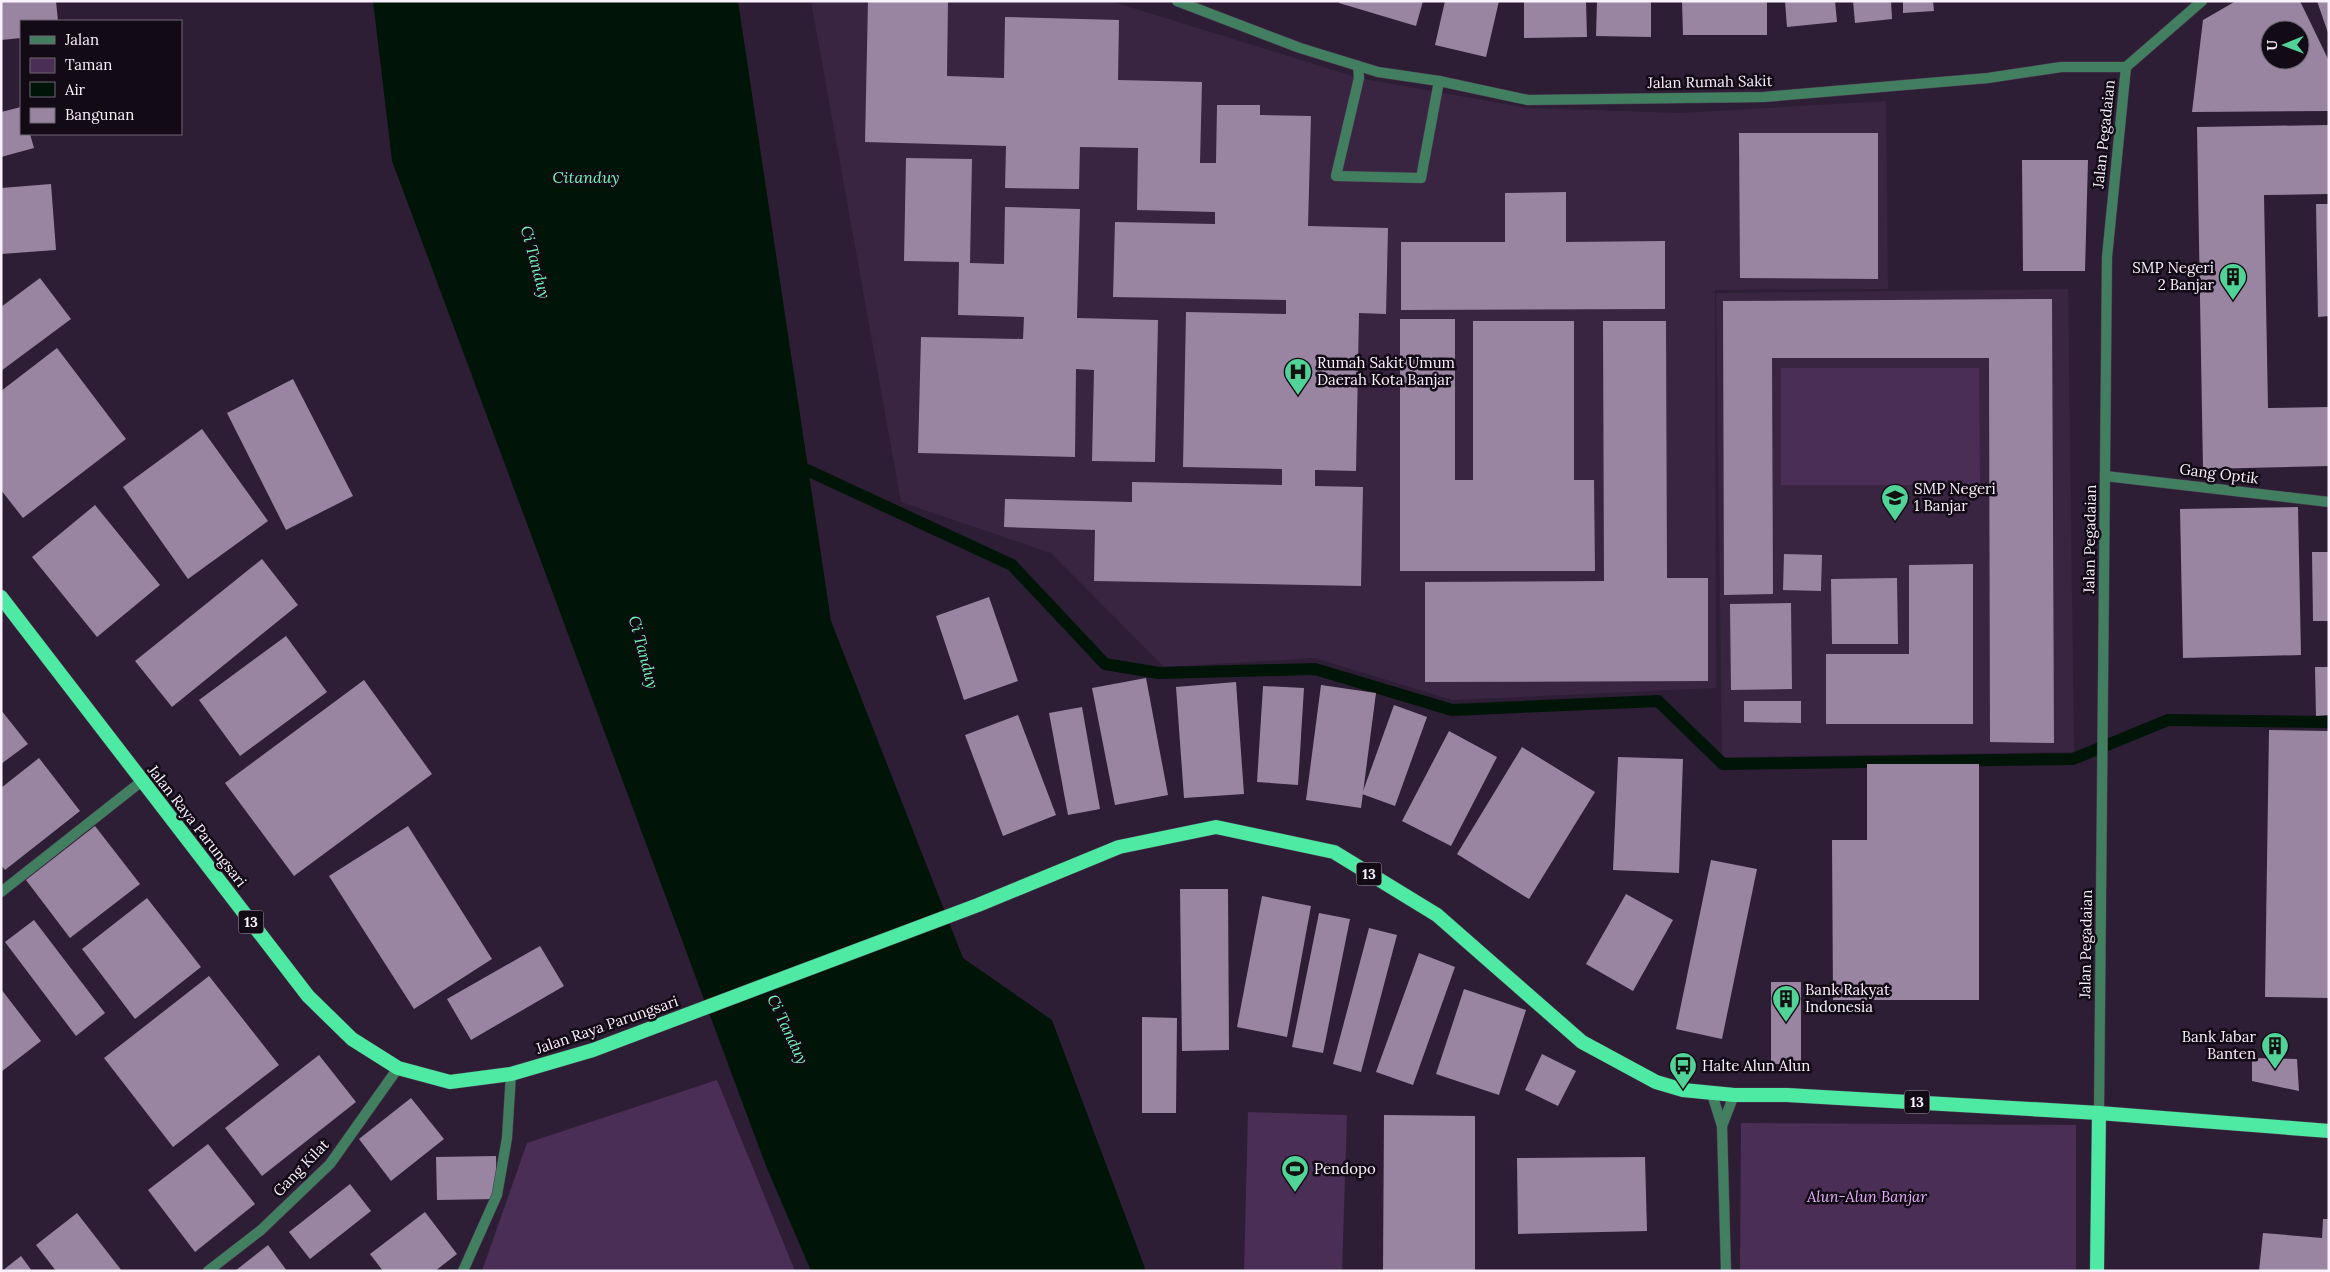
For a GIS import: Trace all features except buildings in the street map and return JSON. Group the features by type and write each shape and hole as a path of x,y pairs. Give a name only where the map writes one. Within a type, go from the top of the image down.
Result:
{"highway":[{"name":"Jalan Raya Parungsari","path":"1,597 308,996 352,1039 398,1068 450,1082 512,1074 593,1050 978,906 1119,847 1216,827 1334,852 1437,915 1582,1042 1656,1082 1683,1090 1712,1094"},
{"name":"13","path":"1712,1094 1786,1095 2099,1113 2329,1131"},
{"path":"2097,1271 2099,1113"}],"street":[{"name":"Jalan Rumah Sakit","path":"1177,1 1300,48 1378,72 1528,100 1764,97 1988,78 2061,67 2126,67"},
{"name":"Jalan Pegadaian","path":"2099,1113 2107,258 2126,67 2202,1"},
{"path":"1358,66 1359,78 1336,176 1421,178 1439,82"},
{"name":"Gang Optik","path":"2105,476 2329,502"},
{"path":"1,892 142,781"},
{"name":"Gang Kilat","path":"208,1271 261,1230 330,1164 398,1068"},
{"path":"463,1271 497,1195 507,1138 512,1074"},
{"path":"1712,1094 1722,1126 1726,1271"},
{"path":"1722,1126 1734,1095"}],"shaded area":[{"name":"Rumah Sakit Umum Daerah Kota Banjar","path":"811,1 1110,1 1359,78 1527,108 1680,113 1886,101 1888,289 1715,290 1716,688 1452,700 1315,658 1164,667 1051,553 901,502"},
{"name":"SMP Negeri 1 Banjar","path":"2068,289 2074,752 1722,757 1716,293"}],"green space":[{"path":"1781,368 1979,368 1980,485 1781,485"},
{"path":"717,1080 795,1271 482,1271 527,1143"},
{"name":"Pendopo","path":"1248,1112 1347,1115 1342,1271 1244,1271"},
{"name":"Alun-Alun Banjar","path":"1741,1123 2076,1125 2076,1271 1740,1271"}],"water":[{"name":"Citanduy","path":"373,1 738,1 831,621 963,958 1052,1020 1146,1271 811,1271 766,1166 392,161"}],"waterway":[{"path":"807,470 1012,565 1105,664 1159,673 1315,669 1452,710 1658,701 1723,764 2073,759 2168,720 2329,722"}],"place":[{"name":"SMP Negeri 2 Banjar","path":"2233,301"},
{"name":"Rumah Sakit Umum Daerah Kota Banjar","path":"1298,396"},
{"name":"SMP Negeri 1 Banjar","path":"1895,522"},
{"name":"Bank Rakyat Indonesia","path":"1786,1023"},
{"name":"Bank Jabar Banten","path":"2275,1070"},
{"name":"Halte Alun Alun","path":"1683,1090"},
{"name":"Pendopo","path":"1295,1193"}],"water label":[{"name":"Ci Tanduy","path":"536,262"},
{"name":"Ci Tanduy","path":"644,652"},
{"name":"Ci Tanduy","path":"788,1029"}]}
